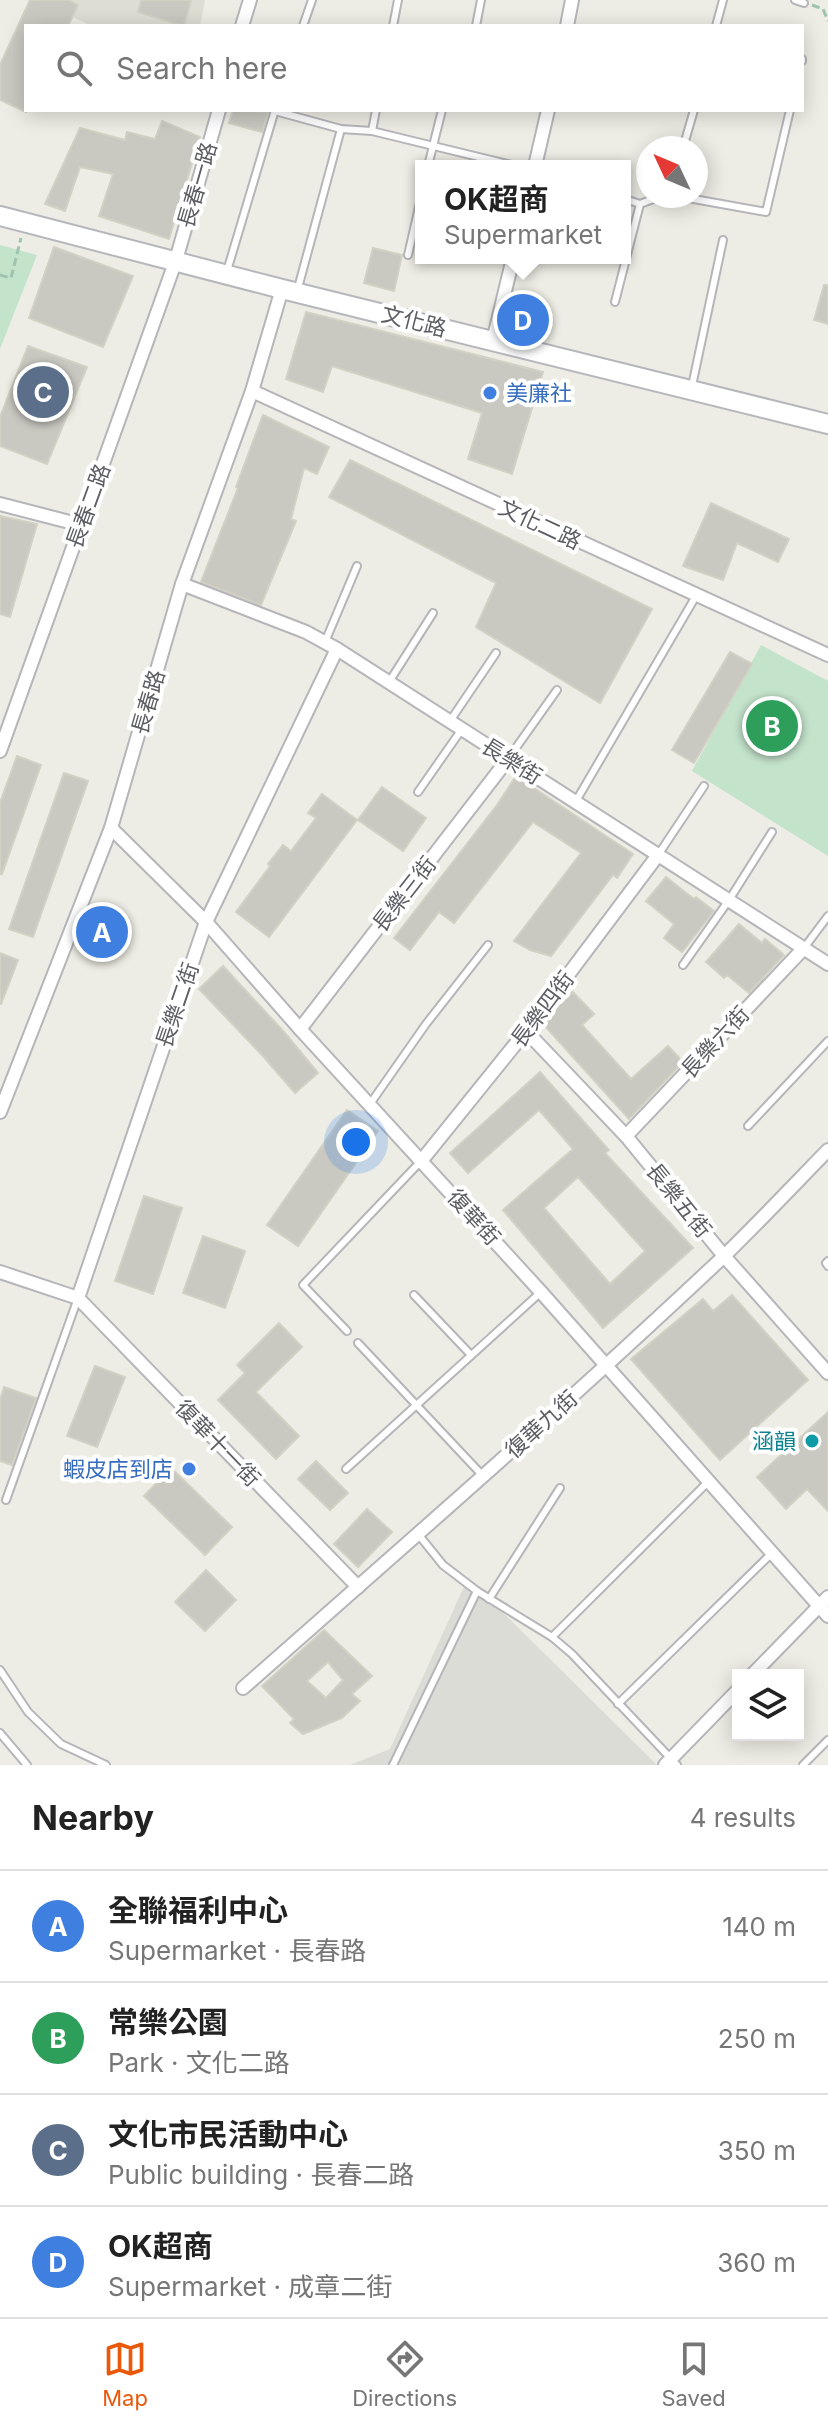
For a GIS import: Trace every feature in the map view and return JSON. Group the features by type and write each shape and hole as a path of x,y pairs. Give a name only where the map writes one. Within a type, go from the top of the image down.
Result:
{"street":[{"path":"243,24 250,0"},
{"path":"567,24 572,0"},
{"name":"長春一路","path":"176,260 218,112"},
{"path":"536,160 548,112"},
{"name":"文化路","path":"0,216 828,424"},
{"name":"長春二路","path":"0,751 176,260"},
{"path":"493,341 512,264"},
{"name":"長春路","path":"0,1112 111,828 182,584 289,290"},
{"name":"文化二路","path":"252,391 828,655"},
{"path":"0,504 81,525"},
{"name":"長樂街","path":"182,584 306,632 337,649 828,964"},
{"name":"長樂二街","path":"78,1298 206,922 337,649"},
{"name":"長樂三街","path":"300,1029 508,759"},
{"name":"復華街","path":"111,828 206,922 606,1364 772,1553 825,1606"},
{"name":"長樂四街","path":"422,1160 526,1031 658,855"},
{"name":"長樂六街","path":"626,1136 804,948"},
{"name":"長樂五街","path":"526,1031 626,1136 724,1256 828,1373"},
{"name":"復華九街","path":"243,1688 483,1476 724,1256 828,1150"},
{"path":"0,1272 78,1298"},
{"name":"復華十一街","path":"78,1298 358,1587"},
{"path":"758,1669 825,1606"},
{"path":"671,1763 732,1697"}],"lane":[{"path":"304,24 312,0"},
{"path":"393,24 398,0"},
{"path":"476,24 481,0"},
{"path":"717,24 723,0"},
{"path":"795,0 804,3"},
{"path":"227,273 274,112"},
{"path":"282,112 341,129 372,131 491,160"},
{"path":"372,131 376,112"},
{"path":"430,160 442,112"},
{"path":"686,136 693,112"},
{"path":"708,202 766,212 790,112"},
{"path":"289,290 341,129"},
{"path":"631,239 639,208"},
{"path":"408,255 415,224"},
{"path":"692,390 723,240"},
{"path":"615,302 625,264"},
{"path":"325,642 357,566"},
{"path":"576,801 696,596"},
{"path":"389,682 433,613"},
{"path":"450,721 496,653"},
{"path":"508,759 557,690"},
{"path":"418,792 462,729"},
{"path":"658,855 704,786"},
{"path":"683,965 772,832"},
{"path":"804,948 828,916"},
{"path":"370,1104 426,1024 488,945"},
{"path":"748,1126 828,1041"},
{"path":"347,1331 303,1285 422,1160"},
{"path":"346,1469 541,1292"},
{"path":"414,1295 471,1355"},
{"path":"6,1500 78,1298"},
{"path":"358,1343 483,1476"},
{"path":"552,1637 709,1481"},
{"path":"489,1599 560,1488"},
{"path":"418,1534 443,1565 489,1599 552,1637 572,1654 671,1763"},
{"path":"618,1704 772,1553"},
{"path":"393,1765 477,1591"},
{"path":"0,1670 28,1712 61,1744 106,1765"},
{"path":"0,1733 27,1765"},
{"path":"803,1765 828,1740"}],"path":[{"path":"804,3 823,9 828,21"},
{"path":"0,275 11,278 22,234"}],"shaded area":[{"path":"36,0 205,0 200,24 88,24"},
{"path":"468,1578 657,1765 350,1765 390,1749"}],"green space":[{"path":"0,245 37,255 0,349"},
{"path":"761,645 828,681 828,856 692,771"}],"building":[{"path":"30,0 68,0 78,5 69,24 24,24 24,111 0,100 0,65"},
{"path":"141,0 191,0 185,24 138,12"},
{"path":"232,112 268,112 262,132 229,123"},
{"path":"162,121 200,137 169,239 99,216 113,174 80,167 65,211 45,204 80,128 125,140 127,132 155,139"},
{"path":"54,247 133,276 103,347 29,318"},
{"path":"373,248 402,255 394,291 364,283"},
{"path":"824,285 828,285 828,324 814,320"},
{"path":"306,312 543,372 512,474 468,459 482,413 332,366 323,392 286,379"},
{"path":"28,346 87,367 47,464 0,446 0,417"},
{"path":"263,415 329,447 317,474 304,468 291,519 296,521 261,605 201,582"},
{"path":"350,460 652,609 600,703 476,627 496,583 329,497"},
{"path":"711,503 789,539 778,562 737,543 723,580 683,566"},
{"path":"0,516 37,524 10,617 0,614"},
{"path":"730,652 752,664 694,763 672,750"},
{"path":"17,756 41,765 0,874 0,803"},
{"path":"64,773 88,781 33,937 9,929"},
{"path":"516,776 633,854 617,878 613,875 551,956 530,950 514,941 581,853 533,822 454,923 439,912 410,950 394,938"},
{"path":"382,787 426,818 403,851 358,820"},
{"path":"322,794 357,820 269,937 236,912 283,845 291,851 316,818 308,813"},
{"path":"666,877 714,911 682,952 664,938 674,924 646,901"},
{"path":"739,924 762,943 765,939 784,955 749,993 727,975 724,978 706,962"},
{"path":"0,953 18,960 1,1004 0,1004"},
{"path":"223,966 318,1073 295,1093 199,989"},
{"path":"573,992 594,1014 582,1025 631,1079 668,1046 683,1062 629,1119 543,1024"},
{"path":"540,1072 609,1150 605,1153 693,1248 603,1328 503,1210 573,1149 539,1110 468,1173 450,1153","holes":["578,1177 645,1251 610,1284 544,1208"]},
{"path":"347,1110 378,1131 298,1246 267,1225"},
{"path":"144,1196 182,1208 153,1294 115,1281"},
{"path":"203,1236 245,1251 225,1308 183,1293"},
{"path":"732,1295 808,1380 720,1460 631,1359 703,1299 713,1311"},
{"path":"279,1323 302,1347 256,1392 299,1436 276,1459 218,1400 245,1373 237,1365"},
{"path":"95,1366 125,1377 97,1447 67,1436"},
{"path":"4,1387 36,1398 12,1465 0,1461 0,1400"},
{"name":"涵韻","path":"828,1412 828,1511 807,1489 786,1509 757,1477"},
{"path":"316,1461 348,1493 330,1510 298,1479"},
{"path":"171,1468 232,1527 205,1555 144,1496"},
{"path":"367,1509 392,1532 358,1567 334,1544"},
{"path":"206,1570 236,1600 205,1631 175,1602"},
{"path":"324,1630 372,1676 352,1694 360,1701 342,1718 303,1734 290,1723 294,1719 262,1686","holes":["328,1662 343,1680 326,1698 307,1681"]}],"place":[{"name":"OK超商","path":"523,320"},
{"name":"文化市民活動中心","path":"43,392"},
{"name":"美廉社","path":"490,393"},
{"name":"常樂公園","path":"772,726"},
{"name":"全聯福利中心","path":"102,932"},
{"name":"涵韻","path":"812,1441"},
{"name":"蝦皮店到店","path":"189,1469"}]}
